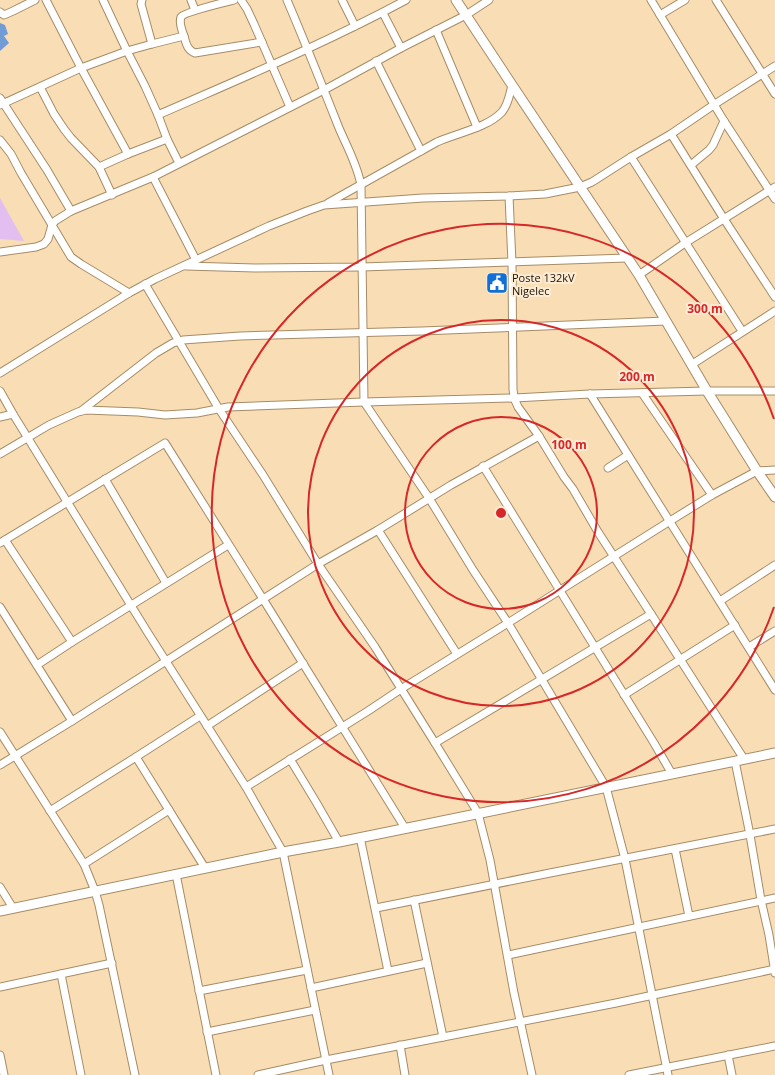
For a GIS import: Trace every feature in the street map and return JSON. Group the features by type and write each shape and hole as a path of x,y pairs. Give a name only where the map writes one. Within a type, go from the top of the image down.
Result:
{"street":[{"path":"0,12 4,15 35,0"},
{"path":"46,0 128,154"},
{"path":"103,0 145,86 178,163"},
{"path":"142,0 152,44"},
{"path":"191,0 195,10"},
{"path":"234,0 195,10 181,16 180,19 187,48 190,52 195,53 262,42"},
{"path":"241,0 247,9 290,107"},
{"path":"287,0 360,176 362,202 362,332 364,402 429,498 473,570 508,623 606,787 625,859 668,1075"},
{"path":"342,0 355,26"},
{"path":"158,115 272,66 406,0"},
{"path":"456,0 639,275 691,365 757,471 775,497"},
{"path":"0,252 36,247 44,244 48,239 52,225 55,221 71,211 153,177 324,90 466,15 489,0"},
{"path":"651,0 724,120 772,189 775,199"},
{"path":"660,15 685,0"},
{"path":"716,0 775,94"},
{"path":"383,12 401,48"},
{"path":"436,30 477,127"},
{"path":"71,211 47,170 1,102 81,68 127,51 184,36"},
{"path":"376,62 421,151"},
{"path":"324,205 423,198 545,194 580,187 592,182 671,134 775,66"},
{"path":"40,86 54,114 64,129 100,167 112,195"},
{"path":"0,373 145,284 269,226 324,205 421,151 447,138 477,127 493,119 503,111 512,86"},
{"path":"691,165 713,145 724,120"},
{"path":"671,134 775,297"},
{"path":"0,140 11,154 20,174 71,257 129,293"},
{"path":"100,167 128,154 167,140"},
{"path":"631,157 742,331"},
{"path":"153,177 196,260"},
{"path":"639,275 685,243 772,189"},
{"path":"258,1075 775,970 750,835 740,760 680,660 539,436 518,407 514,398 512,263 509,196"},
{"path":"181,266 255,268 362,267 627,258"},
{"path":"145,284 219,409 318,564 375,647 478,813 490,860 514,992 532,1075"},
{"path":"691,365 775,311"},
{"path":"0,454 49,424 81,411 156,353 178,340 240,336 512,328 666,321"},
{"path":"0,391 166,662 246,787 283,852 329,1075"},
{"path":"81,411 119,411 164,415 197,413 228,407 514,398 590,394 775,391"},
{"path":"642,393 712,496"},
{"path":"590,394 775,690"},
{"path":"0,417 13,414"},
{"path":"0,765 166,662 318,564 378,530 483,466 539,436"},
{"path":"72,642 3,542 165,443 405,828"},
{"path":"608,468 628,455"},
{"path":"483,466 672,774"},
{"path":"246,787 670,521 757,471 775,470"},
{"path":"105,479 166,583"},
{"path":"378,530 457,654"},
{"path":"37,665 228,544"},
{"path":"720,601 775,564"},
{"path":"0,607 72,721"},
{"path":"435,743 651,614"},
{"path":"624,695 735,625"},
{"path":"749,648 775,631"},
{"path":"207,726 303,663"},
{"path":"50,811 200,716"},
{"path":"0,732 84,864 95,891 112,963 135,1075"},
{"path":"0,911 283,852 339,842 775,753"},
{"path":"136,757 205,868"},
{"path":"290,759 339,842"},
{"path":"84,864 169,810"},
{"path":"376,908 775,829"},
{"path":"360,837 388,971"},
{"path":"675,849 689,916"},
{"path":"176,874 216,1075"},
{"path":"0,887 13,908"},
{"path":"508,955 638,926 775,898"},
{"path":"414,900 443,1038"},
{"path":"0,987 112,963"},
{"path":"311,988 428,963"},
{"path":"199,991 307,970"},
{"path":"61,974 81,1075"},
{"path":"207,1032 316,1010"},
{"path":"400,1045 405,1075"},
{"path":"629,1075 775,1046"},
{"path":"0,1055 4,1075"},
{"path":"728,1055 732,1075"}],"shaded area":[{"path":"0,198 24,241 0,239"}],"water":[{"path":"0,23 5,25 8,34 4,36 9,43 0,51"}],"place":[{"name":"Poste 132kV Nigelec","path":"497,283"}]}
